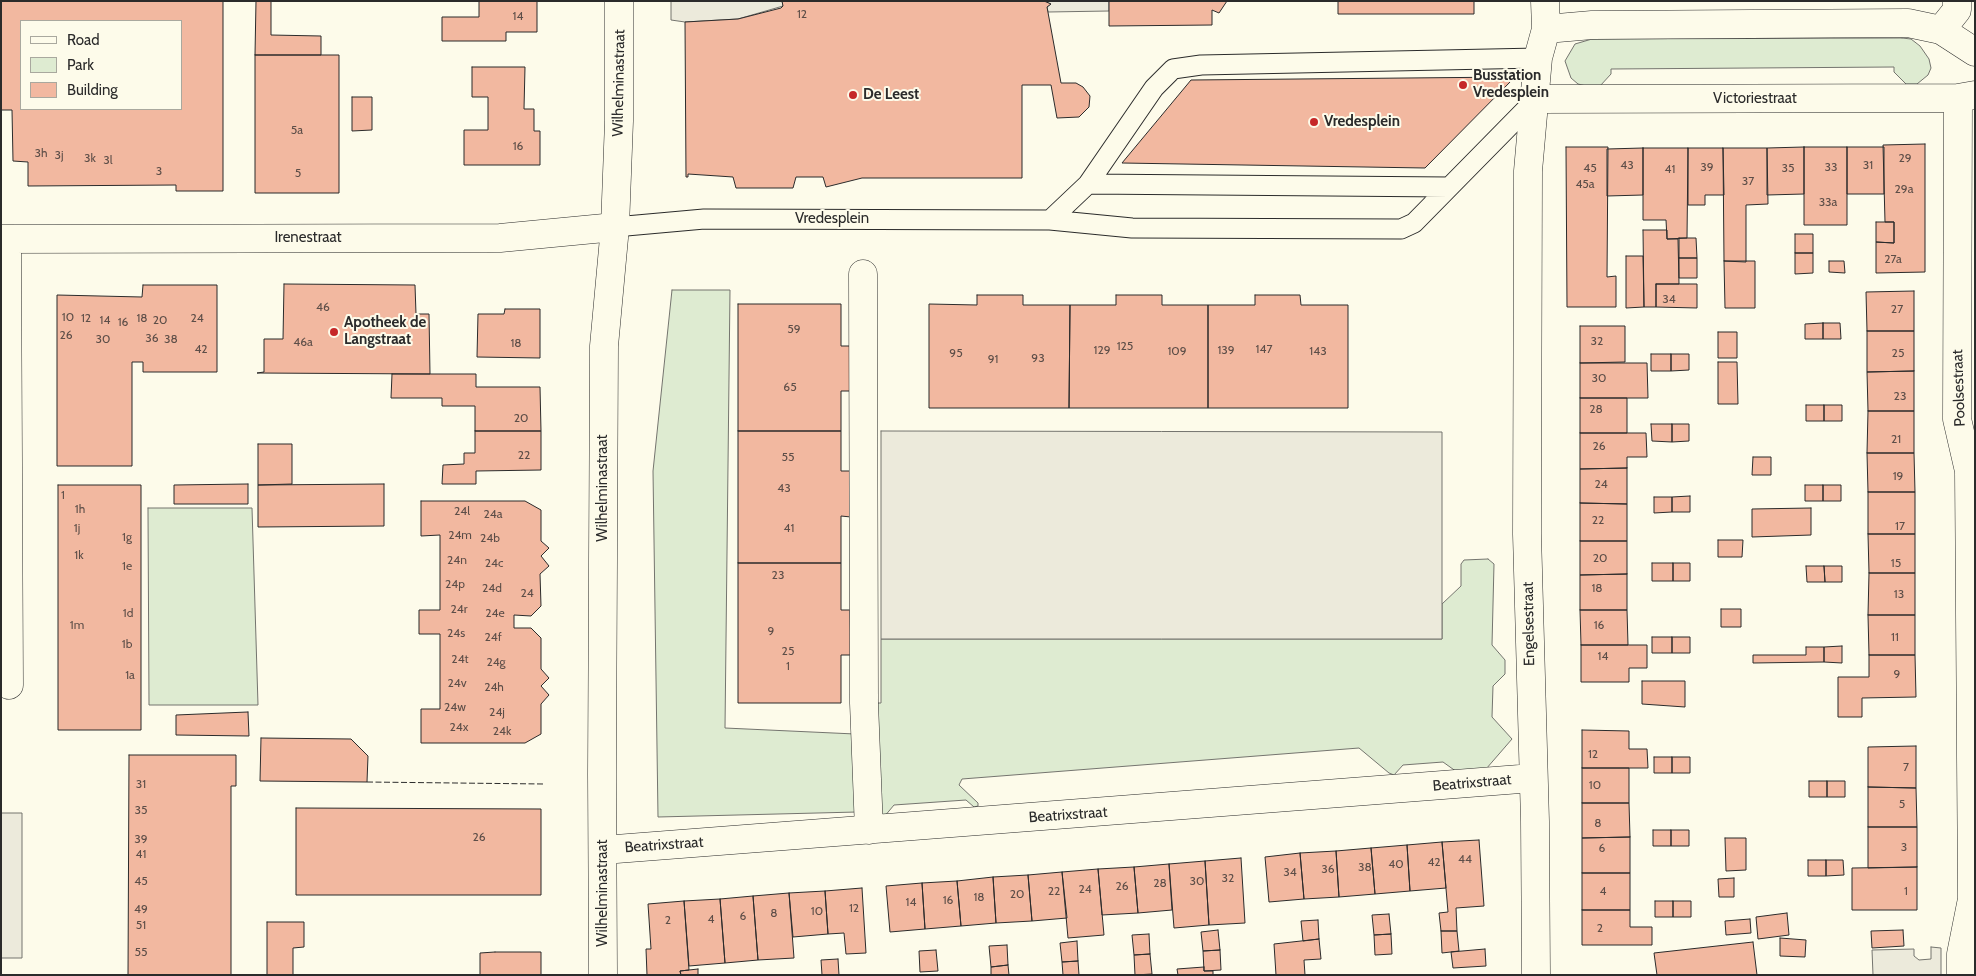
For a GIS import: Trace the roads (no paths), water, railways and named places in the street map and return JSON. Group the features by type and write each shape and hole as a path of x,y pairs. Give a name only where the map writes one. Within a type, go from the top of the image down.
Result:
{"street":[{"name":"Wilhelminastraat","path":"603,975 604,346 615,227 620,1"},
{"path":"1536,99 1538,58 1546,29 1546,1"},
{"path":"1546,29 1592,25 1908,23 1957,13 1975,52"},
{"name":"Victoriestraat","path":"1536,99 1966,97"},
{"name":"Poolsestraat","path":"1961,965 1972,899 1969,471 1957,419 1966,97"},
{"name":"Engelsestraat","path":"1536,99 1528,172 1527,534 1536,975"},
{"name":"Irenestraat","path":"4,239 500,238 615,227"},
{"path":"4,239 9,685"},
{"path":"863,274 864,703 870,830"},
{"name":"Beatrixstraat","path":"602,850 1533,778"}],"lane":[{"path":"1050,220 1088,184 1154,88 1173,69 1201,65 1538,58"},
{"name":"Vredesplein","path":"615,227 704,219 1050,220 1132,228 1401,229 1414,223 1536,99"},
{"path":"1088,184 1449,187"}],"place":[{"name":"Busstation Vredesplein","path":"1463,85"},
{"name":"De Leest","path":"853,95"},
{"name":"Vredesplein","path":"1314,122"},
{"name":"Apotheek de Langstraat","path":"334,332"}]}
